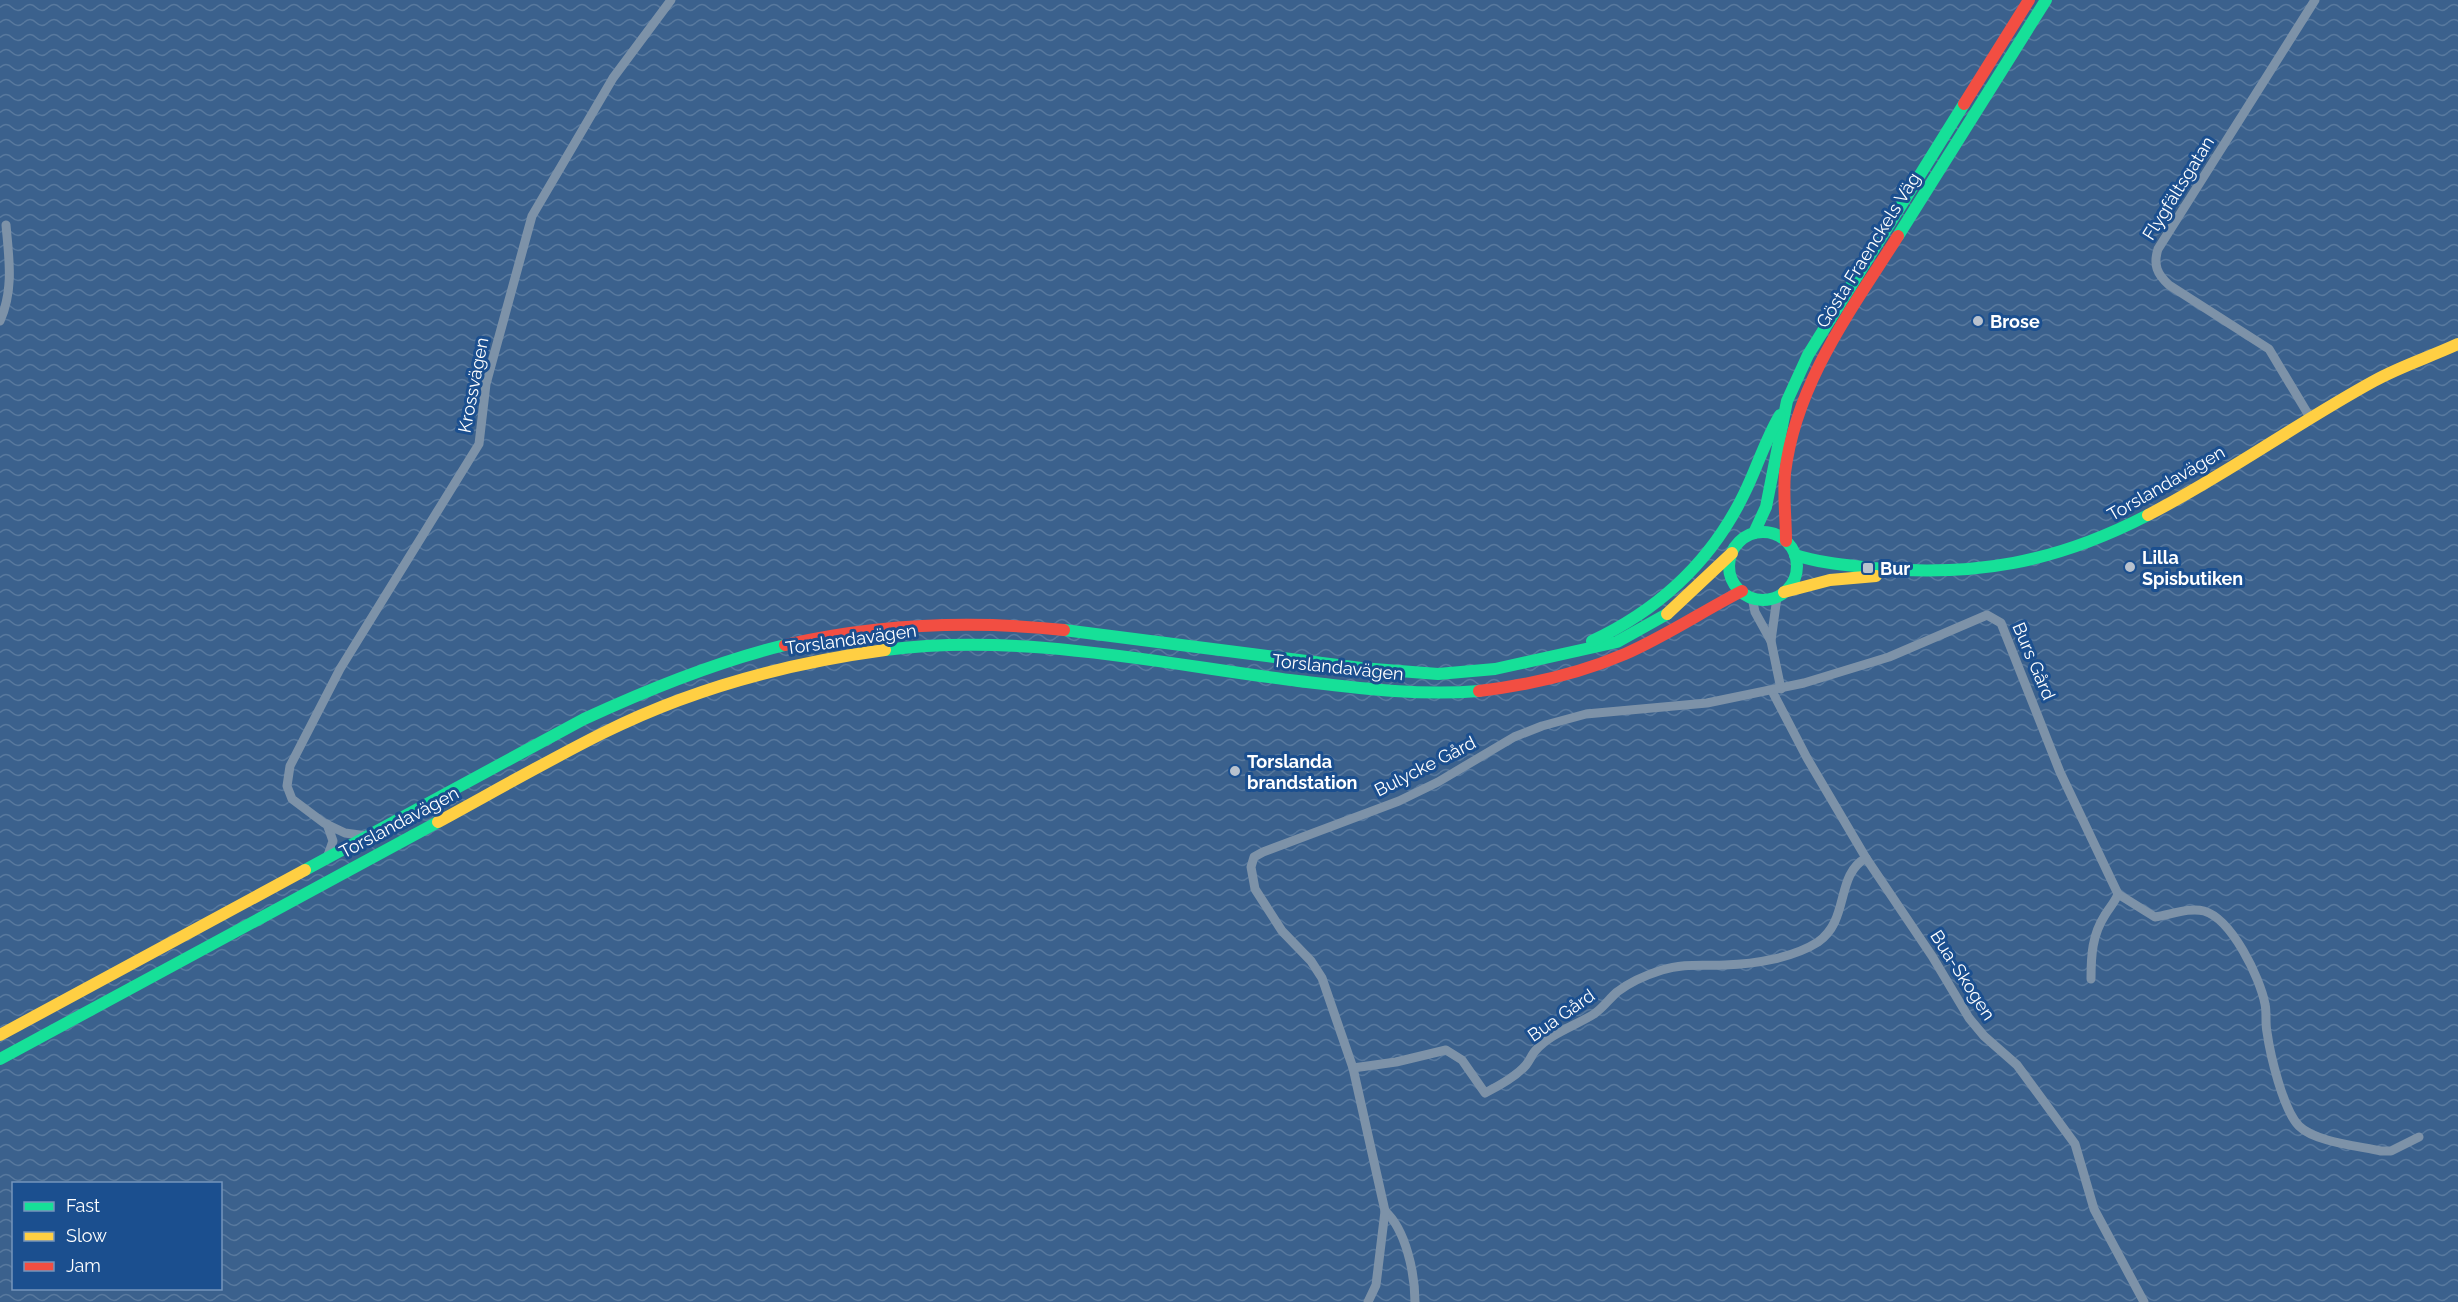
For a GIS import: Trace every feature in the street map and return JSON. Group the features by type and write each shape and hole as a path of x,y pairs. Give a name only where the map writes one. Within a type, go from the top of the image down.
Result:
{"main road":[{"name":"Gösta Fraenckels Väg","path":"1729,523 1745,491 1768,433 1785,407 1821,329 2029,0"},
{"name":"Gösta Fraenckels Väg","path":"1786,541 1784,491 1788,453 1800,406 1819,361 2046,0"},
{"name":"Torslandavägen","path":"0,1059 603,733 656,708 747,676 789,665 862,652 945,645 1001,645 1069,651 1384,691 1458,693 1518,686 1597,665 1648,643 1747,594 1764,599 1830,580 1904,572 1989,568 2036,560 2088,544 2154,514 2311,419 2458,335"},
{"name":"Torslandavägen","path":"2422,357 2458,344"},
{"name":"Gösta Fraenckels Väg","path":"1754,533 1766,507 1785,407"},
{"name":"Torslandavägen","path":"1569,653 1622,628 1662,601 1699,564 1729,523"},
{"path":"1754,533 1771,533 1786,541 1796,555 1796,573 1780,594"},
{"name":"Torslandavägen","path":"0,1035 584,719 649,688 746,655 833,636 935,625 1021,626 1356,668 1423,674 1495,669 1617,642 1654,623 1681,604 1732,553 1741,540 1754,533"},
{"path":"1732,553 1731,573 1747,594"},
{"name":"Torslandavägen","path":"1796,555 1829,566 1904,572"}],"street":[{"name":"Krossvägen","path":"370,836 350,835 327,824 291,796 287,777 292,762 340,669 378,604 440,512 479,444 486,384 532,216 613,78 671,0"},
{"name":"Flygfältsgatan","path":"2311,419 2269,349 2169,285 2157,273 2156,263 2158,249 2315,0"},
{"path":"0,321 8,303 11,282 6,225"},
{"path":"1747,594 1771,641"},
{"path":"1776,690 1771,641 1780,594"},
{"name":"Burs Gård","path":"1776,690 1889,657 1987,615 1994,616 2001,623 2060,772 2118,894"},
{"name":"Bua-Skogen","path":"1776,690 1807,758 1866,858 1932,956 1969,1018 1983,1036 2017,1065 2075,1144 2094,1209 2144,1302"},
{"name":"Bulycke Gård","path":"1415,1302 1412,1272 1401,1236 1385,1210 1353,1068 1322,978 1311,961 1282,931 1255,889 1251,867 1254,857 1399,801 1438,782 1514,737 1542,726 1586,714 1657,710 1776,690"},
{"path":"326,859 333,841 327,824"},
{"name":"Bua Gård","path":"1353,1068 1396,1062 1446,1050 1462,1060 1485,1093 1500,1086 1526,1065 1535,1050 1550,1038 1592,1016 1618,992 1636,980 1678,966 1748,963 1809,948 1833,926 1841,911 1848,875 1858,862 1866,858"},
{"path":"2091,979 2091,953 2094,939 2104,916 2118,894 2155,917 2189,910 2203,911 2227,927 2260,989 2265,1004 2267,1032 2273,1057 2286,1101 2299,1126 2321,1138 2391,1152 2418,1137"},
{"name":"Bulycke Gård","path":"1368,1302 1376,1285 1385,1210"}],"water":[{"path":"0,0 2458,0 2458,1302 0,1302"}],"traffic: fast":[{"path":"1898,236 2046,0"},
{"path":"1754,533 1766,507 1787,401 1808,355 1964,104"},
{"path":"1592,641 1640,614 1681,581 1699,562 1731,519 1780,415"},
{"path":"1795,555 1823,562 1872,568 1910,570 1980,568 2014,563 2080,545 2148,515"},
{"path":"1763,532 1776,535 1787,542 1794,553 1797,566 1794,579 1787,590 1776,597 1763,600 1750,597 1739,590 1732,579 1729,566 1732,553 1739,542 1750,535 1763,532"},
{"path":"1064,630 1361,668 1438,674 1495,669 1617,642 1667,614"},
{"path":"305,870 584,719 683,677 785,645"},
{"path":"885,650 936,645 1040,647 1366,689 1433,693 1479,691"},
{"path":"0,1059 438,822"}],"traffic: slow":[{"path":"2148,515 2374,381 2458,344"},
{"path":"1667,614 1732,553"},
{"path":"1784,592 1830,580 1876,576"},
{"path":"438,822 603,733 671,703 776,670 885,650"},
{"path":"0,1035 305,870"}],"traffic: jam":[{"path":"1964,104 2029,0"},
{"path":"1786,541 1785,473 1791,440 1801,408 1828,348 1898,236"},
{"path":"1479,691 1554,678 1607,661 1655,639 1742,591"},
{"path":"785,645 855,632 924,626 994,625 1064,630"}],"place":[{"name":"Brose","path":"1978,321"},
{"name":"Lilla Spisbutiken","path":"2130,567"},
{"name":"Bur","path":"1868,568"},
{"name":"Torslanda brandstation","path":"1235,771"}]}
